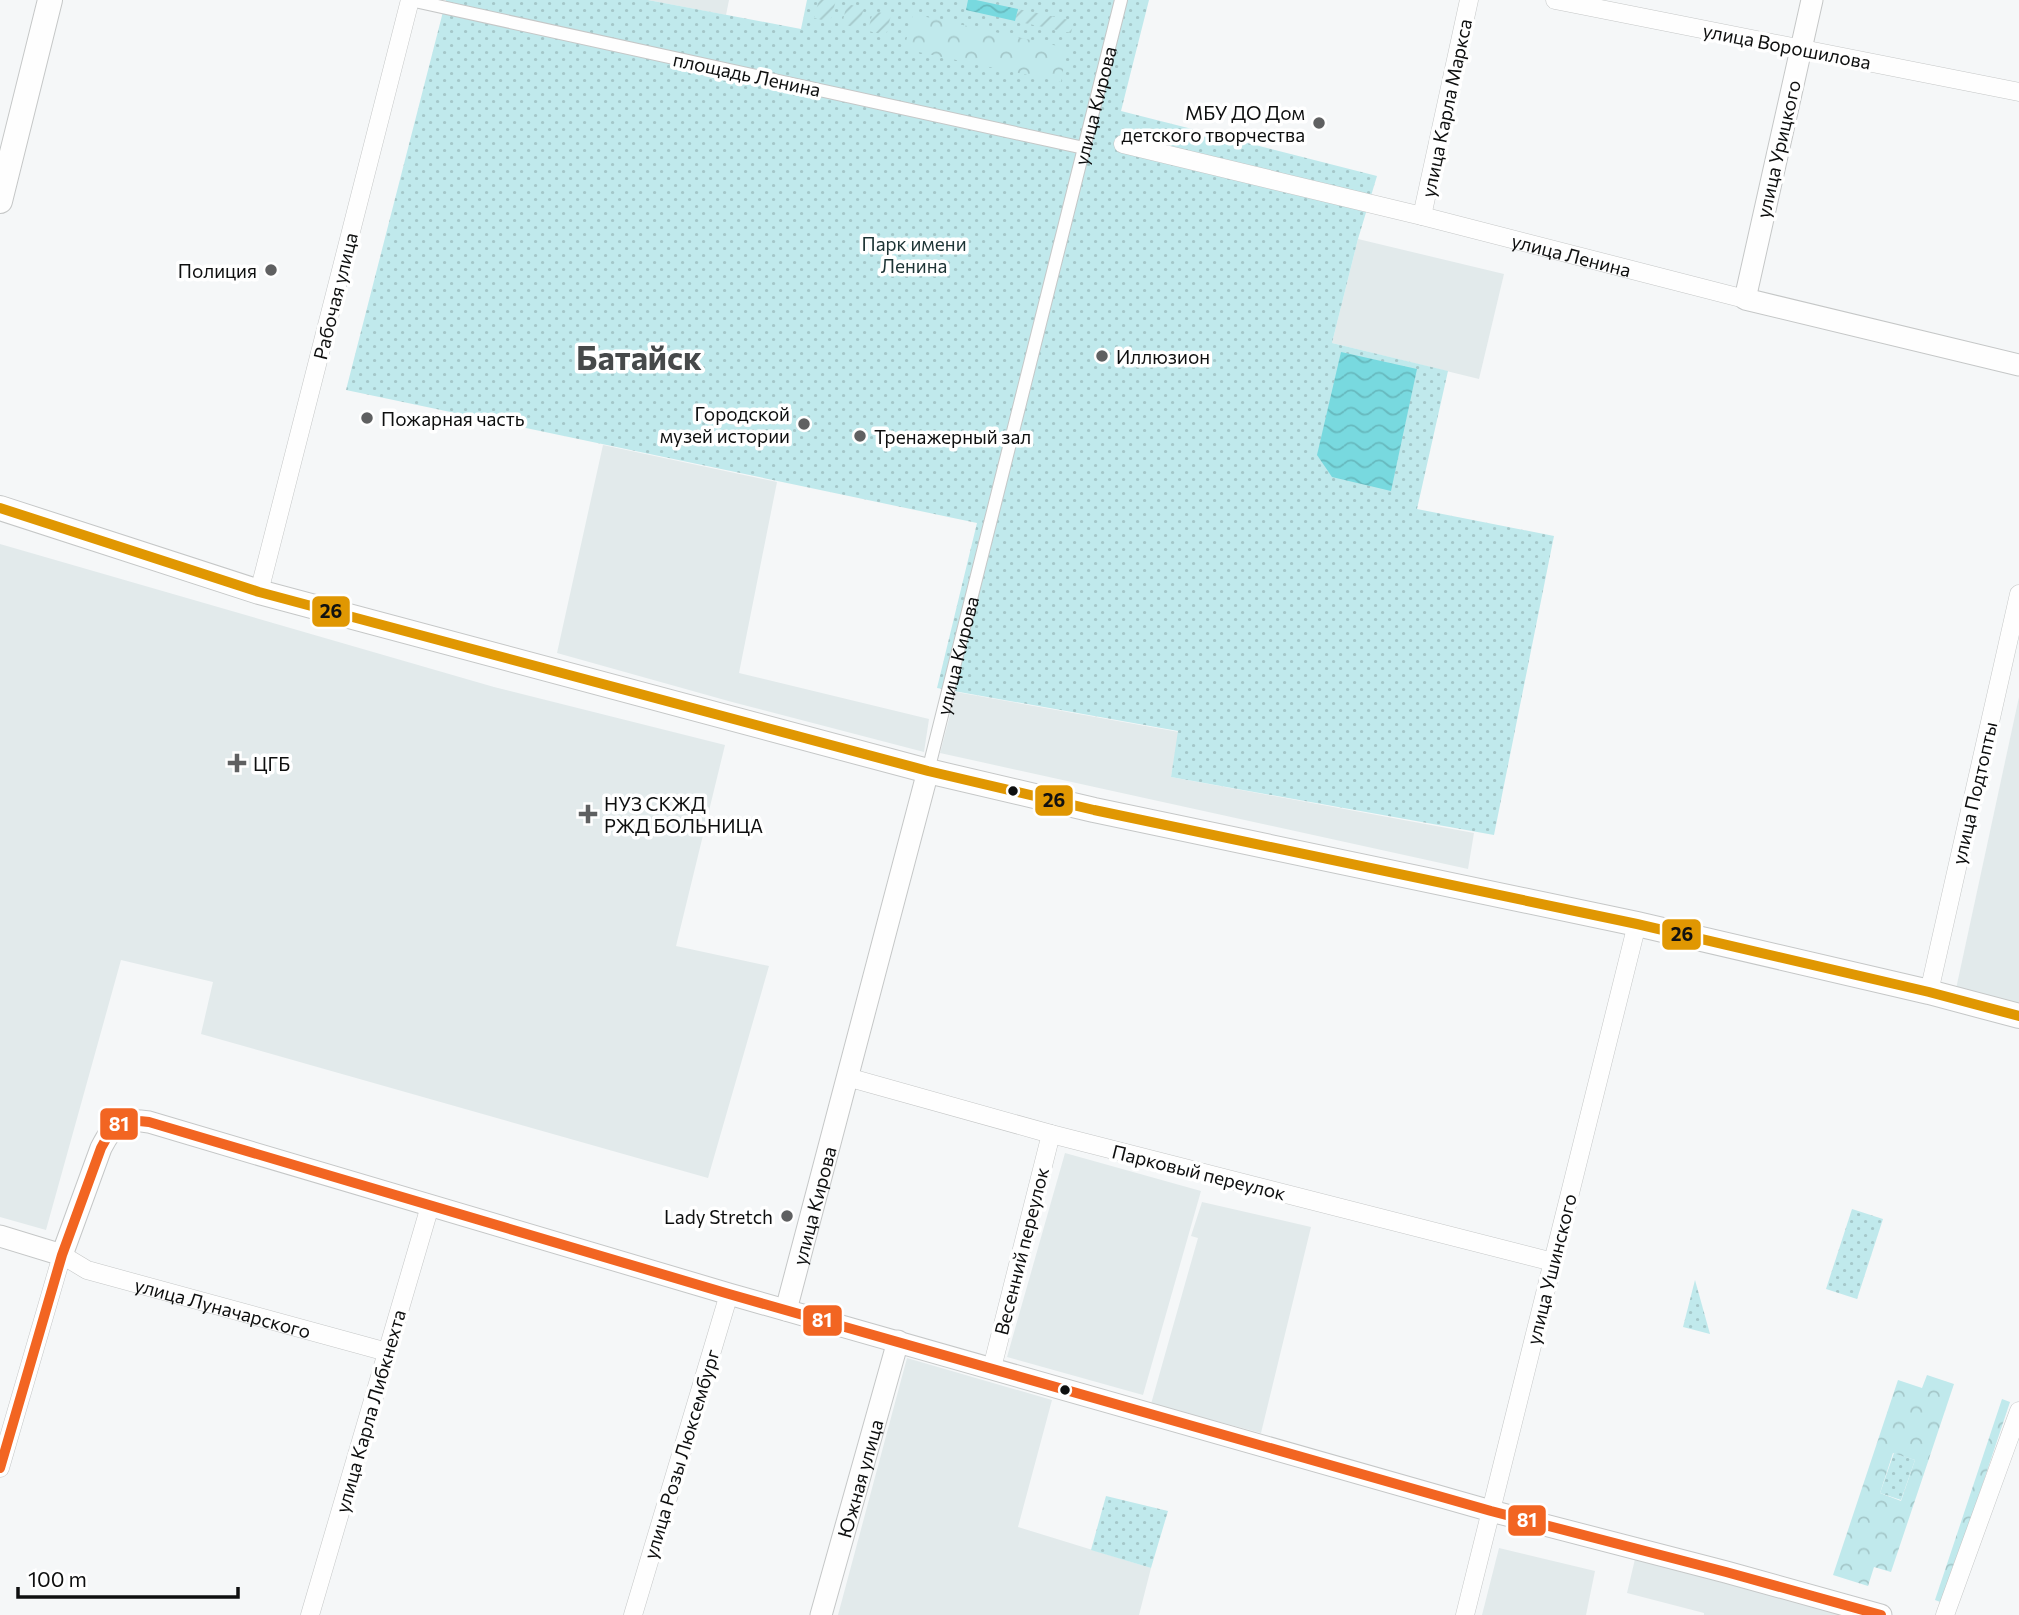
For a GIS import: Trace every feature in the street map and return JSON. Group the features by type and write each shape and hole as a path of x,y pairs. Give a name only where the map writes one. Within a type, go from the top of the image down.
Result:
{"main road":[{"path":"0,201 50,0"},
{"path":"0,508 259,592 928,771 1094,810 1637,924 1929,992 2019,1016"}],"street":[{"name":"площадь Ленина","path":"410,0 1084,148"},
{"name":"Рабочая улица","path":"259,592 410,0"},
{"name":"улица Кирова","path":"786,1310 928,771 1121,0"},
{"name":"улица Карла Маркса","path":"1422,216 1469,0"},
{"name":"улица Ворошилова","path":"1555,0 2019,92"},
{"name":"улица Урицкого","path":"1745,299 1812,0"},
{"name":"улица Ленина","path":"1124,144 2019,365"},
{"name":"улица Подтопты","path":"1929,992 2019,594"},
{"name":"улица Ушинского","path":"1465,1615 1637,924"},
{"name":"Парковый переулок","path":"847,1077 1051,1133 1553,1262"},
{"path":"0,1468 62,1255 101,1148 108,1134 118,1124 131,1120 149,1122 729,1294 1491,1511 1881,1615"},
{"name":"Весенний переулок","path":"992,1368 1051,1133"},
{"name":"улица Карла Либкнехта","path":"310,1615 430,1206"},
{"name":"улица Луначарского","path":"0,1236 62,1255 87,1270 387,1352"},
{"name":"улица Розы Люксембург","path":"633,1615 729,1294"},
{"name":"Южная улица","path":"821,1615 898,1341"},
{"path":"1945,1615 2019,1411"}],"shaded area":[{"path":"648,0 729,0 726,15"},
{"path":"1358,239 1504,274 1479,379 1332,343"},
{"path":"603,445 777,482 739,673 929,719 924,752 557,653"},
{"path":"0,544 494,687 725,745 676,946 769,966 708,1178 201,1034 213,982 121,960 46,1230 0,1217"},
{"path":"956,692 1179,732 1171,777 1474,833 1468,869 940,753"},
{"path":"2019,697 2019,1003 1956,989"},
{"path":"1065,1153 1201,1191 1143,1395 1007,1357"},
{"path":"1202,1202 1311,1227 1261,1433 1151,1404 1198,1238 1191,1236"},
{"path":"907,1358 1052,1400 1018,1527 1151,1568 1139,1615 838,1615"},
{"path":"1499,1548 1595,1571 1586,1615 1482,1615"},
{"path":"1635,1559 1841,1615 1704,1615 1627,1593"}],"green space":[{"name":"Парк имени Ленина","path":"446,0 648,0 801,29 807,0 1149,0 1121,111 1377,176 1332,343 1448,371 1417,509 1554,536 1494,835 1171,777 1178,731 937,688 977,523 346,390"},
{"path":"819,0 836,0 830,22 814,18"},
{"path":"847,4 864,8 858,28 842,24"},
{"path":"1018,9 1074,21 1071,33 1015,21"},
{"path":"873,11 891,15 886,35 868,31"},
{"path":"913,14 1067,48 1061,82 904,49"},
{"path":"1852,1209 1883,1219 1857,1299 1826,1289"},
{"path":"1695,1280 1710,1334 1683,1327"},
{"path":"1927,1375 1954,1384 1891,1572 1874,1567 1868,1586 1833,1575 1898,1380 1922,1388","holes":["1893,1453 1915,1460 1901,1501 1880,1493"]},
{"path":"2002,1399 2010,1402 1943,1603 1935,1600"},
{"path":"1894,1453 1915,1460 1901,1500 1880,1493"},
{"path":"1106,1496 1168,1511 1151,1568 1091,1550"}],"water":[{"path":"968,0 1018,9 1015,21 966,10"},
{"path":"1341,352 1417,369 1391,491 1332,477 1317,455"}],"transit line":[{"name":"26","path":"0,508 259,592 928,771 1094,810 1637,924 1929,992 2019,1016"},
{"name":"81","path":"0,1468 62,1255 101,1148 119,1124 139,1121 729,1294 1491,1511 1881,1615"}],"place":[{"name":"МБУ ДО Дом детского творчества","path":"1319,123"},
{"name":"Полиция","path":"271,270"},
{"name":"Иллюзион","path":"1102,356"},
{"name":"Пожарная часть","path":"367,418"},
{"name":"Городской музей истории","path":"804,424"},
{"name":"Тренажерный зал","path":"860,436"},
{"name":"ЦГБ","path":"237,763"},
{"name":"НУЗ СКЖД РЖД БОЛЬНИЦА","path":"588,814"},
{"name":"Lady Stretch","path":"787,1216"}],"district":[{"name":"Батайск","path":"639,356"}]}
